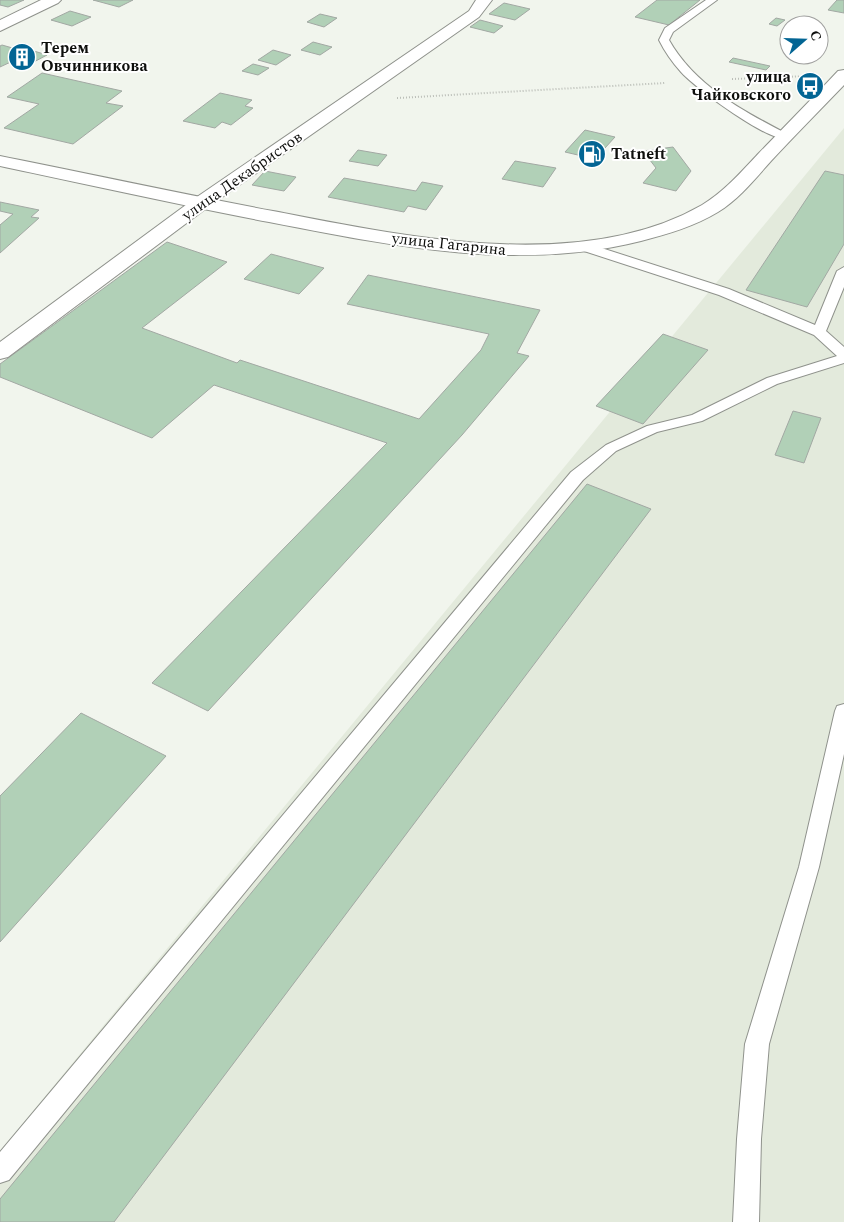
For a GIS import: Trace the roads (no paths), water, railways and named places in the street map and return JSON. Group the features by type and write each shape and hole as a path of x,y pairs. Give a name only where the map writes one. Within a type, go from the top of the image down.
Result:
{"main road":[{"path":"0,26 53,0"},
{"name":"улица Декабристов","path":"0,352 201,203 474,14 484,0"},
{"name":"улица Гагарина","path":"0,160 201,203 381,236 472,249 530,252 589,248 636,238 669,227 712,208 744,179 844,75"}],"lane":[{"path":"712,0 669,30 664,40 669,52 697,81 753,121 785,137"},
{"path":"589,248 724,292 819,332 844,354"},
{"path":"819,332 844,271"},
{"path":"0,1171 577,476 612,448 652,429 697,418 717,406 772,381 844,358"},
{"path":"746,1222 749,1139 757,1044 809,867 844,711"}],"place":[{"name":"Терем Овчинникова","path":"22,57"},
{"name":"улица Чайковского","path":"810,86"},
{"name":"Tatneft","path":"592,154"}]}
